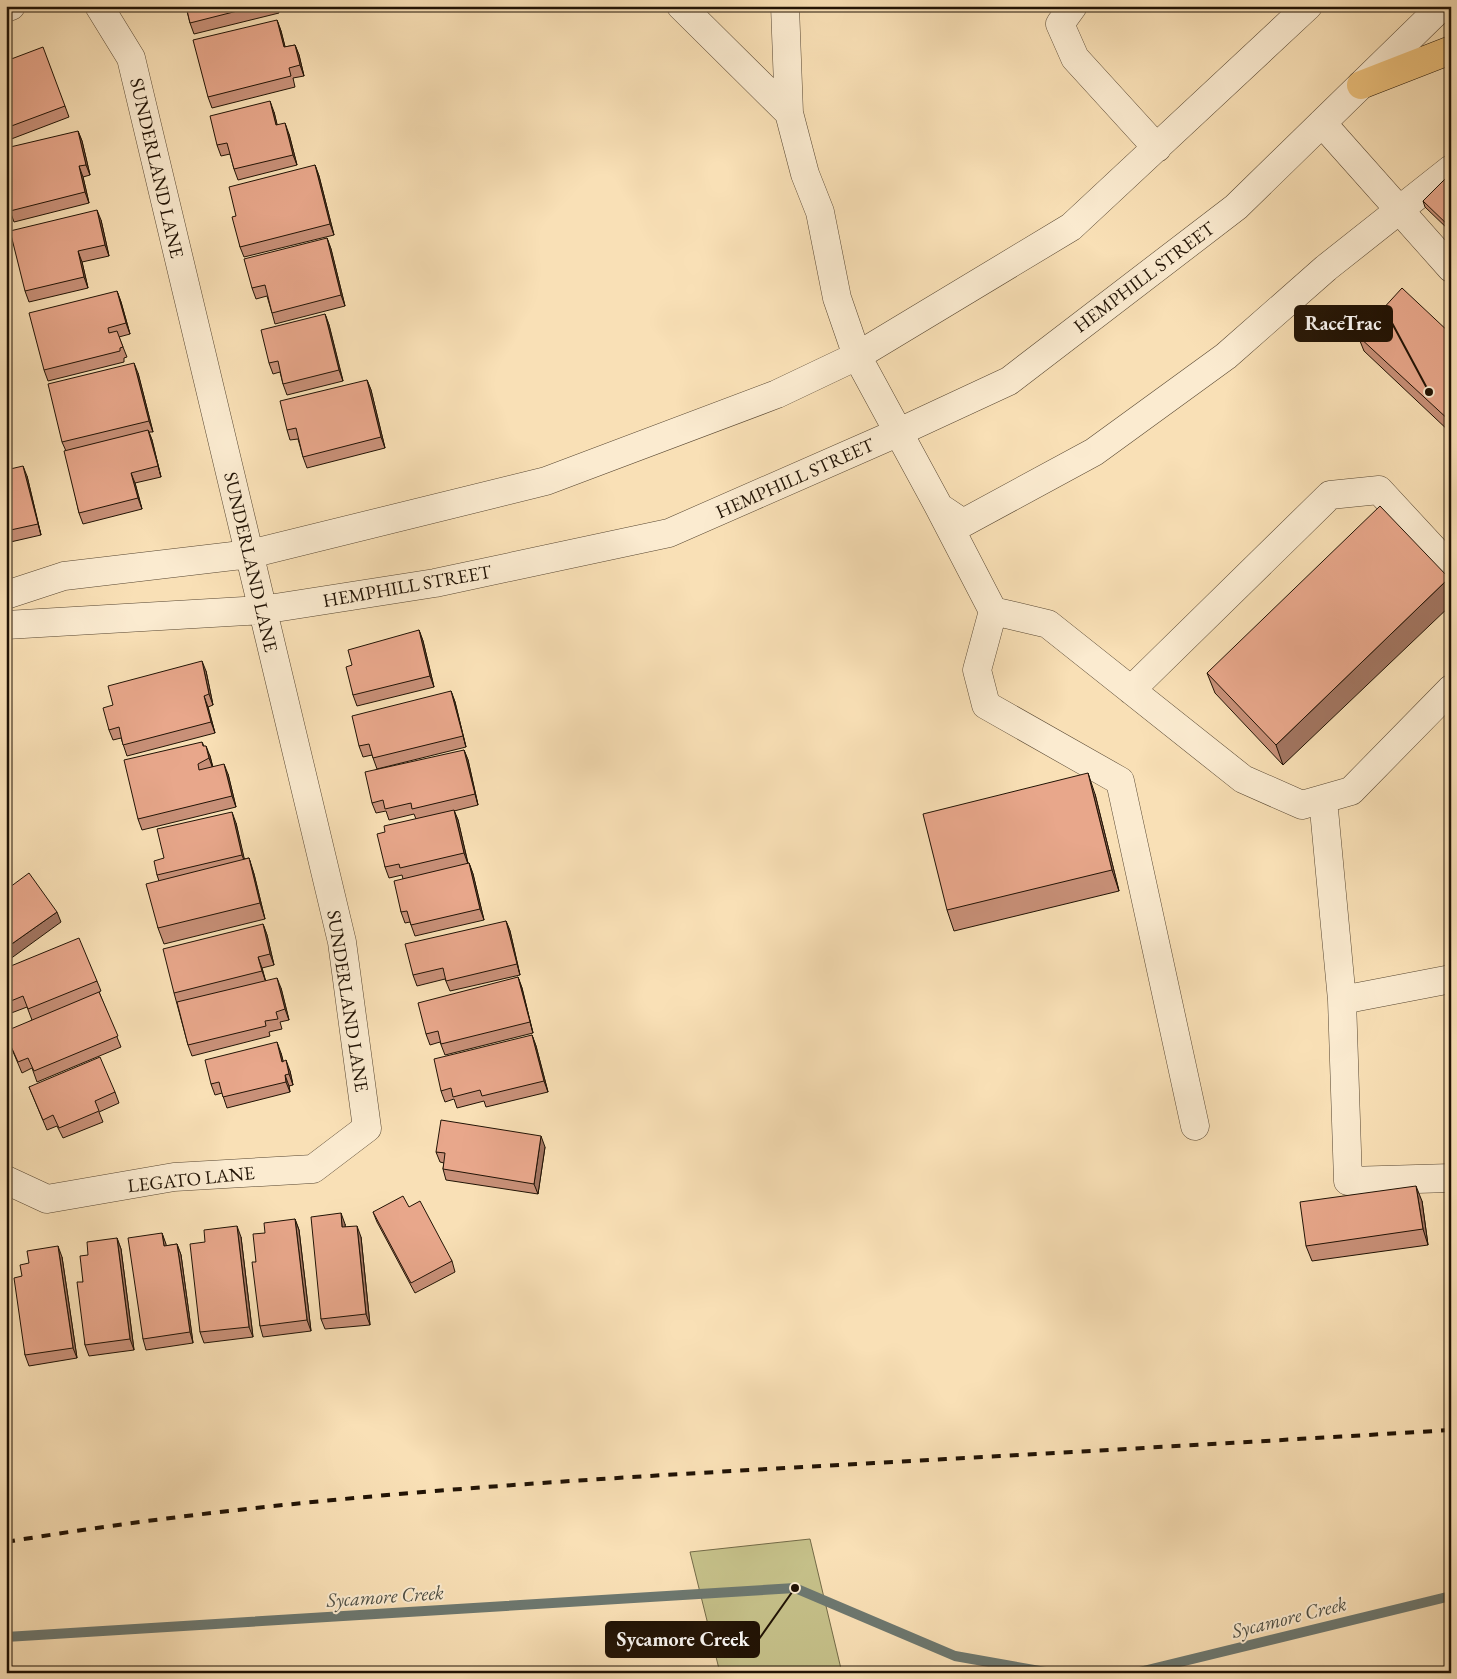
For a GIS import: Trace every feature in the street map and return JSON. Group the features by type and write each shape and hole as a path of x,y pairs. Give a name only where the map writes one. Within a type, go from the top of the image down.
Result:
{"main road":[{"path":"1361,85 1451,50"}],"street":[{"path":"6,8 11,6"},
{"name":"SUNDERLAND LANE","path":"99,6 131,58 250,554 342,942 367,1128"},
{"path":"681,6 789,113"},
{"path":"785,6 789,113 805,174 820,212 837,298 857,356 993,611 977,670 986,705 1120,781 1195,1126"},
{"path":"1073,6 1060,24 1075,58 1156,148"},
{"path":"6,595 64,576 250,554 546,481 777,394 857,356 1071,227 1308,6"},
{"name":"HEMPHILL STREET","path":"6,626 262,610 435,583 669,534 1009,381 1236,207 1442,6"},
{"path":"1322,123 1401,209 1451,268"},
{"path":"938,507 963,523 1094,452 1226,356 1326,268 1451,169"},
{"path":"1131,690 1330,495 1379,490 1451,568"},
{"path":"993,611 1048,624 1243,778 1302,805 1351,791 1451,689"},
{"path":"1323,799 1342,1000 1348,1181 1451,1178"},
{"path":"1342,1000 1451,979"},
{"name":"LEGATO LANE","path":"6,1180 47,1199 174,1177 313,1169 367,1128"}],"shaded area":[{"path":"810,1539 842,1673 720,1673 690,1552"}],"building":[{"path":"186,6 257,6 190,23"},
{"path":"277,20 284,47 295,45 300,65 289,68 291,76 208,97 193,40"},
{"path":"43,47 65,106 6,128 6,61"},
{"path":"270,101 276,125 285,123 293,155 234,169 227,143 217,145 210,116"},
{"path":"78,131 86,165 79,166 85,192 10,211 6,195 6,148"},
{"path":"315,165 330,224 240,247 232,217 236,216 229,187"},
{"path":"1451,173 1451,228 1423,201"},
{"path":"97,210 105,245 78,251 84,277 25,291 10,231"},
{"path":"327,238 341,295 272,313 265,285 252,288 244,259"},
{"path":"1402,288 1451,334 1451,422 1358,336"},
{"path":"117,291 126,323 108,328 109,333 117,331 123,347 120,348 120,351 44,370 29,313"},
{"path":"325,314 339,370 283,384 278,361 269,363 261,330"},
{"path":"134,363 149,421 62,442 48,384"},
{"path":"367,380 381,437 303,457 296,428 287,430 280,401"},
{"path":"148,430 158,466 131,473 138,498 79,513 64,451"},
{"path":"23,466 38,524 6,531 6,470"},
{"path":"1380,506 1449,578 1276,745 1207,673"},
{"path":"419,630 430,676 353,695 346,667 352,665 348,650"},
{"path":"202,661 209,694 204,696 211,722 123,745 119,727 109,730 103,708 113,705 108,686"},
{"path":"451,691 463,736 373,758 369,744 359,746 352,716"},
{"path":"202,742 203,746 206,746 209,758 198,764 199,770 224,764 232,796 138,819 124,760"},
{"path":"464,750 475,794 412,809 411,803 385,809 383,800 372,803 365,772"},
{"path":"1088,773 1112,870 947,910 923,814"},
{"path":"454,810 464,853 400,868 399,864 385,867 377,834 385,832 384,826"},
{"path":"232,812 242,855 157,875 154,861 164,858 157,829"},
{"path":"249,858 260,903 158,928 146,884"},
{"path":"469,863 480,909 411,925 407,911 401,912 394,881"},
{"path":"29,873 57,912 6,948 6,890"},
{"path":"506,921 517,964 446,981 443,968 413,975 405,944"},
{"path":"263,924 270,954 258,957 262,971 174,993 163,949"},
{"path":"79,938 97,981 28,1009 23,996 6,1003 6,968"},
{"path":"518,977 530,1022 441,1044 438,1031 426,1034 418,1003"},
{"path":"277,978 285,1009 276,1012 278,1019 265,1021 266,1026 188,1045 177,1002"},
{"path":"99,992 118,1036 34,1071 28,1058 18,1062 6,1031"},
{"path":"532,1035 544,1081 482,1096 480,1090 453,1097 451,1088 441,1091 434,1059"},
{"path":"277,1042 282,1062 286,1060 289,1074 285,1075 286,1082 223,1097 219,1082 211,1084 205,1060"},
{"path":"100,1057 115,1092 95,1101 99,1111 59,1128 53,1115 43,1120 29,1087"},
{"path":"441,1120 541,1136 534,1184 443,1169 445,1153 436,1152"},
{"path":"1416,1186 1423,1229 1306,1246 1300,1202"},
{"path":"403,1196 409,1207 420,1201 452,1261 411,1283 373,1212"},
{"path":"341,1213 342,1227 357,1226 366,1314 321,1319 311,1217"},
{"path":"295,1219 307,1320 260,1326 252,1262 256,1262 253,1234 265,1233 264,1223"},
{"path":"237,1226 249,1327 200,1332 190,1244 205,1242 204,1230"},
{"path":"162,1233 164,1246 177,1244 190,1332 143,1339 128,1238"},
{"path":"117,1238 130,1339 85,1345 77,1282 83,1282 80,1256 88,1255 87,1242"},
{"path":"58,1246 73,1348 25,1355 14,1278 22,1276 20,1265 29,1263 27,1251"}],"waterway":[{"name":"Sycamore Creek","path":"6,1637 795,1588 955,1656 1051,1673"},
{"name":"Sycamore Creek","path":"1135,1673 1451,1596"}],"railway":[{"path":"6,1542 204,1514 304,1503 504,1486 1451,1430"}],"place":[{"name":"RaceTrac","path":"1429,392"},
{"name":"Sycamore Creek","path":"795,1588"}]}
